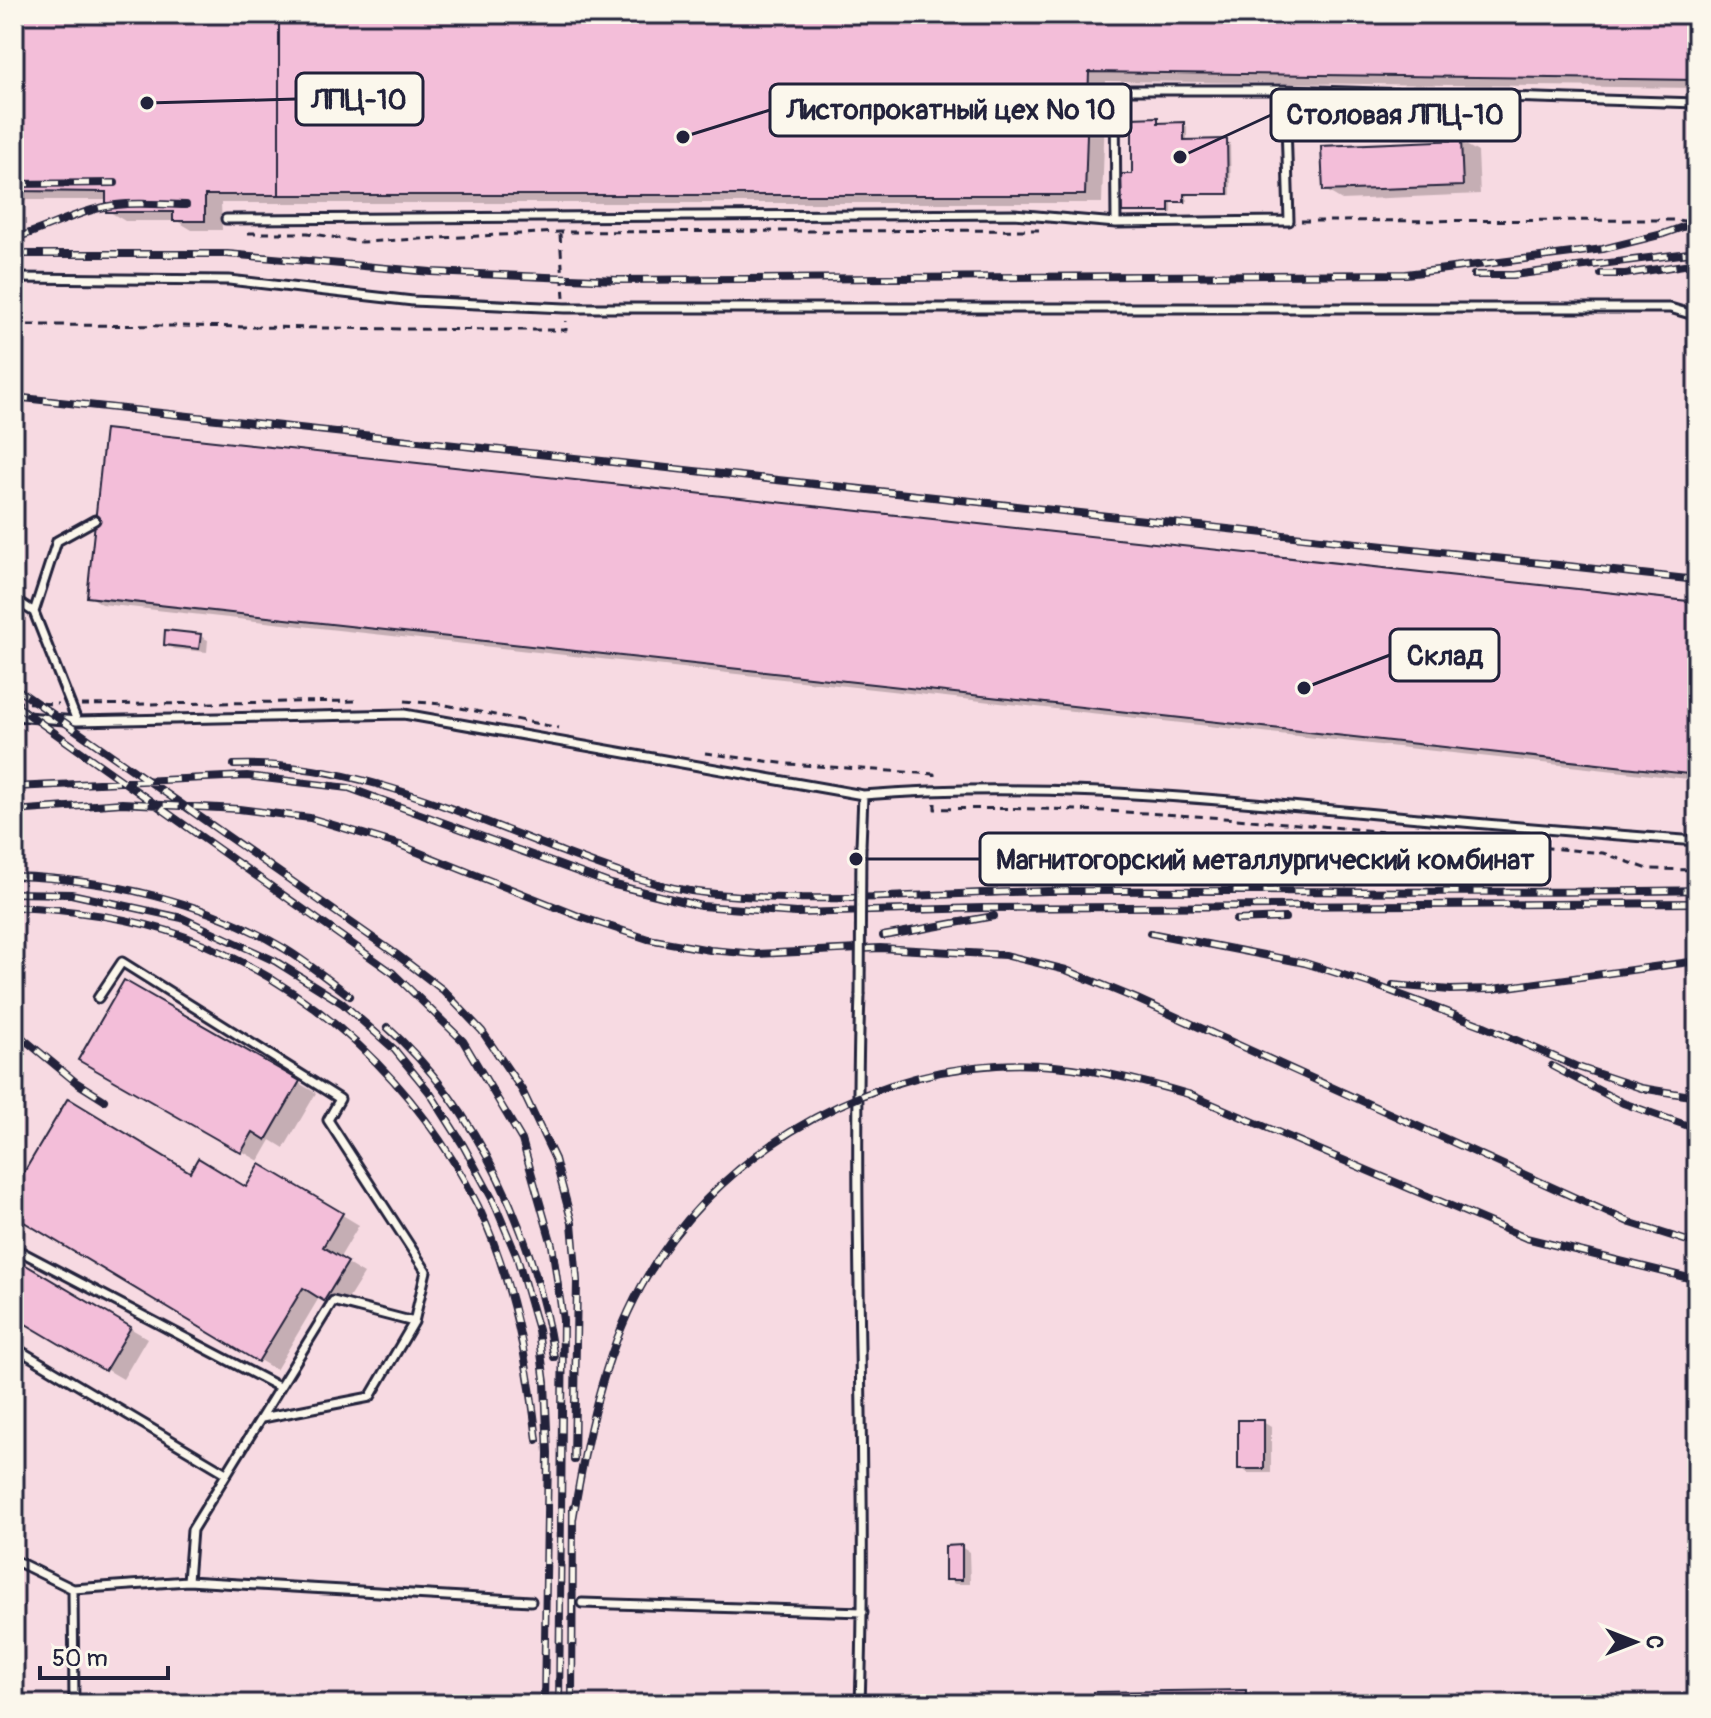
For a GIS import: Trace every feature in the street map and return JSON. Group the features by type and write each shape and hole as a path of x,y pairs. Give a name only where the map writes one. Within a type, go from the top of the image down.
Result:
{"lane":[{"path":"1116,223 1115,90 1285,90 1697,103"},
{"path":"226,219 1014,214 1116,223 1289,221 1285,90"},
{"path":"14,278 229,280 413,301 565,308 1670,308 1697,316"},
{"path":"34,612 57,541 95,520"},
{"path":"14,599 34,612 77,721"},
{"path":"14,716 77,721 404,714 863,795 1018,787 1128,792 1697,841"},
{"path":"860,1704 863,1612 857,1097 863,795"},
{"path":"98,998 122,962 340,1099 328,1120 426,1271 414,1322 370,1397 262,1418"},
{"path":"14,1248 279,1387"},
{"path":"188,1581 192,1530 333,1301 414,1322"},
{"path":"14,1347 226,1473"},
{"path":"14,1560 73,1589 188,1581 531,1601"},
{"path":"73,1589 74,1704"},
{"path":"582,1603 863,1612"}],"path":[{"path":"1289,221 1678,220 1697,223"},
{"path":"235,233 308,233 361,242 560,232 1053,230"},
{"path":"14,325 566,330 560,232"},
{"path":"14,702 70,705 363,701"},
{"path":"394,701 441,704 567,729"},
{"path":"703,753 803,766 934,774 935,809 1120,810 1603,853 1648,869 1697,870"}],"shaded area":[{"path":"14,14 1697,14 1697,1704 14,1704"}],"building":[{"path":"14,14 279,14 279,195 205,195 205,221 173,221 173,212 106,212 106,192 14,191"},
{"path":"279,14 1697,14 1697,80 1089,72 1085,195 279,195"},
{"path":"1158,117 1158,123 1184,122 1184,140 1227,139 1228,194 1184,194 1184,202 1169,202 1169,212 1122,212 1121,174 1132,174 1132,118"},
{"path":"1461,140 1463,186 1323,191 1321,146"},
{"path":"105,429 1697,602 1697,775 87,597"},
{"path":"165,630 201,634 199,649 164,645"},
{"path":"124,980 300,1081 266,1140 253,1132 241,1153 78,1060"},
{"path":"68,1098 190,1172 198,1158 246,1187 260,1164 343,1213 323,1247 348,1262 324,1301 303,1288 258,1362 14,1216 14,1189"},
{"path":"14,1258 131,1327 105,1371 14,1317"},
{"path":"1238,1420 1264,1420 1264,1469 1238,1469"},
{"path":"962,1545 962,1580 945,1580 945,1546"},
{"path":"1246,1690 1246,1704 1093,1704 1093,1692"}],"railway":[{"path":"14,184 115,183"},
{"path":"14,238 103,207 186,205"},
{"path":"14,254 227,254 431,272 618,280 1406,274 1603,249 1697,222"},
{"path":"1474,275 1513,275 1697,252"},
{"path":"1601,274 1625,274 1697,263"},
{"path":"14,397 1697,580"},
{"path":"14,687 396,954 443,990 482,1031 522,1090 555,1159 572,1223 577,1281 574,1460"},
{"path":"14,704 393,973 463,1041 522,1140 552,1245 563,1320 559,1704"},
{"path":"234,765 277,766 361,780 443,806 633,877 706,893 834,898 1048,891 1697,890"},
{"path":"14,787 247,776 349,788 611,884 701,906 796,913 983,908 1697,903"},
{"path":"14,811 122,803 239,809 310,818 400,845 581,917 648,939 756,954 880,948 1005,955 1066,970 1137,999 1631,1223 1697,1244"},
{"path":"1392,871 1492,875 1537,882"},
{"path":"14,876 84,882 189,906 254,932 285,949 350,996"},
{"path":"14,893 71,894 182,918 275,961 342,1003 394,1049 430,1093 493,1200 517,1257 538,1330 545,1383 548,1453 544,1704"},
{"path":"14,907 79,912 124,920 186,937 233,958 277,983 319,1011 358,1044 425,1119 478,1206 500,1261 517,1320 537,1440"},
{"path":"883,936 994,916"},
{"path":"1236,920 1285,918"},
{"path":"1150,933 1305,963 1484,1026 1575,1066 1641,1088 1697,1097"},
{"path":"1393,985 1450,990 1493,989 1697,961"},
{"path":"387,1027 420,1060 449,1096 498,1178 533,1266 554,1357"},
{"path":"14,1031 77,1083 104,1100"},
{"path":"573,1519 597,1400 616,1342 641,1287 670,1242 705,1200 746,1163 791,1132 839,1106 890,1085 943,1072 997,1065 1045,1065 1093,1071 1164,1087 1188,1094 1526,1238 1697,1280"},
{"path":"1552,1066 1623,1103 1697,1129"},
{"path":"572,1704 573,1508"}],"place":[{"name":"ЛПЦ-10","path":"147,103"},
{"name":"Листопрокатный цех № 10","path":"683,137"},
{"name":"Столовая ЛПЦ-10","path":"1180,157"},
{"name":"Склад","path":"1304,688"},
{"name":"Магнитогорский металлургический комбинат","path":"856,859"}]}
